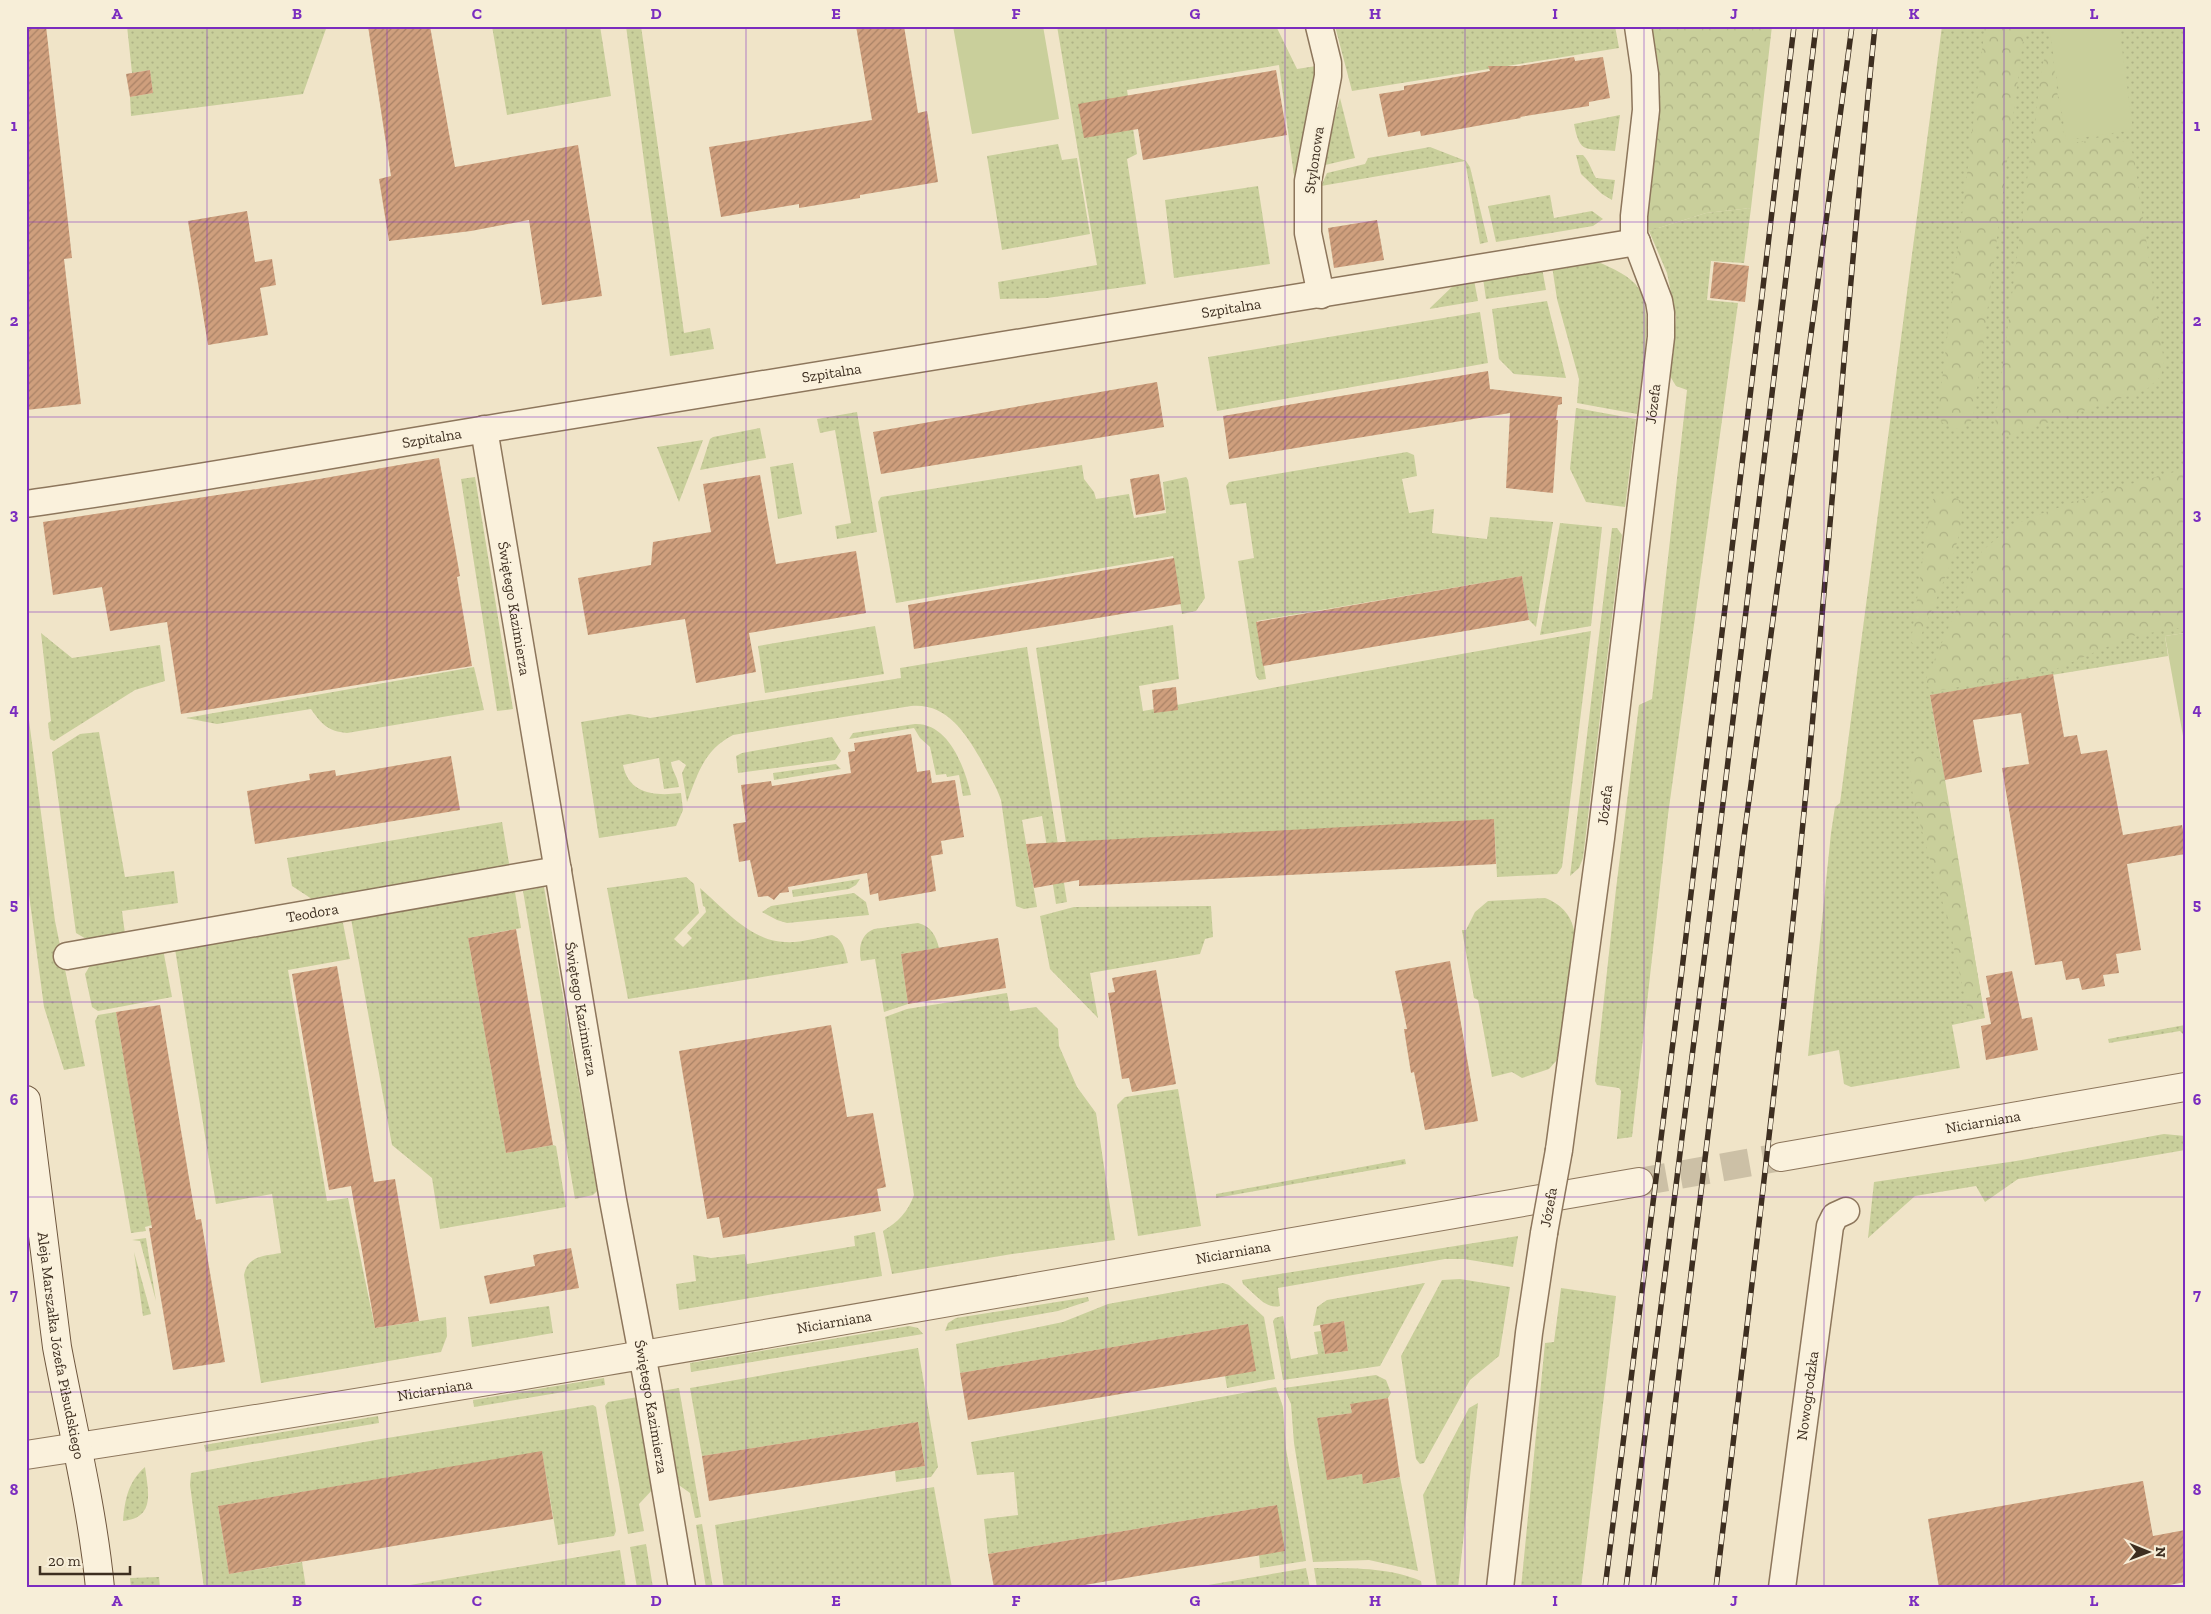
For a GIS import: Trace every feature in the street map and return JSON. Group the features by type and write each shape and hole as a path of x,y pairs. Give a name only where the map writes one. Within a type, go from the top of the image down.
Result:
{"street":[{"name":"Stylonowa","path":"1319,26 1328,63 1328,76 1308,181 1308,233 1321,294"},
{"name":"Józefa","path":"1500,1588 1529,1333 1559,1150 1602,828 1661,337 1659,301 1637,242 1634,216 1646,110 1644,58 1638,26"},
{"name":"Szpitalna","path":"26,504 141,488 484,430 1637,242"},
{"name":"Świętego Kazimierza","path":"484,430 613,1200 682,1588"},
{"name":"Teodora","path":"67,956 558,870"},
{"name":"Niciarniana","path":"1781,1158 2185,1087"},
{"name":"Aleja Marszałka Józefa Piłsudskiego","path":"26,1100 57,1346 93,1524 100,1588"},
{"name":"Niciarniana","path":"26,1455 197,1430 642,1355 1639,1182"},
{"name":"Nowogrodzka","path":"1782,1588 1830,1226 1835,1216 1846,1211"}],"green space":[{"path":"127,26 327,26 303,94 131,116 130,97 153,93 150,70 132,73"},
{"path":"492,26 600,26 611,96 507,115"},
{"path":"626,26 641,26 684,333 710,328 714,349 670,356"},
{"path":"953,26 1043,26 1059,119 972,134"},
{"path":"1057,26 1276,26 1297,69 1316,66 1302,235 1279,65 1127,90 1137,154 1127,159 1146,284 1047,298 1000,299 998,282 1097,265"},
{"path":"1335,26 1615,26 1619,48 1352,91"},
{"path":"1651,26 1772,26 1751,208 1706,213 1649,231 1647,214 1660,86 1658,62"},
{"path":"1942,26 2185,26 2185,633 2165,636 2168,656 1930,695 1985,1018 1952,1025 1960,1068 1851,1087 1844,1084 1839,1050 1808,1056 1831,833 1835,807 1840,803"},
{"path":"1985,26 2025,26 1973,419 1960,430 1941,422 1938,413"},
{"path":"2049,26 2119,26 2133,130 2066,140"},
{"path":"2046,54 2053,58 2062,130 2073,141 2079,142 2110,136 2129,144 2134,157 2164,362 2161,376 2146,390 2001,438 1994,431 2042,66"},
{"path":"1340,98 1355,158 1321,166"},
{"path":"1620,115 1615,151 1586,148 1579,141 1574,124"},
{"path":"1058,144 1062,160 1077,158 1090,234 1002,250 987,156"},
{"path":"1430,147 1466,161 1470,167 1488,242 1480,244 1465,161 1321,186 1327,173 1365,164 1368,158"},
{"path":"1576,155 1583,155 1596,178 1615,180 1612,200 1602,194 1581,174"},
{"path":"1258,186 1270,264 1174,278 1165,200"},
{"path":"1550,195 1554,218 1592,211 1603,219 1593,226 1496,242 1488,206"},
{"path":"1751,208 1744,263 1711,261 1707,300 1738,303 1668,815 1632,1137 1617,1139 1621,1091 1619,1088 1597,1085 1595,1081 1639,705 1652,699 1687,390 1676,386 1670,376 1676,317 1667,273 1649,231 1706,213"},
{"path":"1598,262 1621,273 1636,284 1644,300 1646,314 1645,349 1637,414 1577,403 1579,379 1557,299 1552,266"},
{"path":"1542,268 1546,290 1486,299 1483,278"},
{"path":"1474,280 1478,301 1429,309 1455,284"},
{"path":"1547,301 1566,378 1514,374 1499,359 1492,309"},
{"path":"1480,312 1488,363 1217,411 1208,357"},
{"path":"1576,408 1636,419 1625,507 1586,502 1570,469"},
{"path":"857,412 877,532 837,539 835,526 851,523 835,430 820,433 817,419"},
{"path":"760,428 766,458 700,470 710,439"},
{"path":"703,440 679,502 657,447"},
{"path":"1407,452 1414,455 1417,476 1402,479 1409,513 1434,509 1432,533 1487,539 1490,517 1553,522 1536,627 1529,620 1522,576 1257,621 1266,679 1259,680 1256,676 1238,561 1254,558 1246,503 1230,505 1226,486 1229,482"},
{"path":"793,463 802,514 778,519 770,467"},
{"path":"1082,465 1084,479 1094,492 1096,499 1129,494 1134,518 1166,513 1163,482 1186,477 1188,480 1205,598 1196,611 1182,614 1173,556 896,603 878,502 881,497"},
{"path":"2185,469 2185,627 2132,636 2056,669 1937,691 1928,687 1926,679 1982,551 2001,535 2026,519 2109,490"},
{"path":"475,477 513,709 497,711 461,479"},
{"path":"1948,494 1961,501 1962,516 1959,533 1948,571 1919,641 1914,646 1911,641 1931,502 1936,496"},
{"path":"1560,523 1602,527 1591,626 1540,635"},
{"path":"1612,528 1617,528 1622,535 1583,858 1579,868 1570,876"},
{"path":"1173,625 1179,679 1139,686 1143,711 1591,631 1562,867 1557,874 1497,877 1494,819 1067,849 1036,648"},
{"path":"875,626 884,674 765,693 758,646"},
{"path":"41,633 72,658 160,645 165,681 135,690 54,741 50,739 48,723 51,721"},
{"path":"2185,633 2185,747 2165,636"},
{"path":"1027,647 1067,902 1056,904 1042,816 1022,820 1037,907 1024,909 1016,906 1001,800 997,789 980,758 953,721 934,709 923,706 911,706 733,735 715,748 703,763 687,802 682,773 686,765 679,760 671,762 679,787 664,789 659,758 623,765 626,775 637,788 653,793 681,793 683,810 676,826 599,838 581,722 629,714 650,718 901,678 900,668"},
{"path":"474,667 484,710 347,733 330,729 311,709 217,724 186,718"},
{"path":"26,697 55,921 85,1066 64,1070 44,1007 26,872"},
{"path":"915,724 927,726 937,731 954,749 960,760 971,795 963,796 959,775 947,777 946,774 936,775 930,747 920,738 914,728 849,739 853,733"},
{"path":"99,732 125,877 174,871 178,903 122,911 125,934 88,940 76,933 52,752 80,734"},
{"path":"832,737 841,751 835,760 738,773 736,756 742,753"},
{"path":"1924,750 1942,762 1982,1001 1981,1013 1975,1018 1968,1011 1948,921 1913,800 1910,760 1912,754"},
{"path":"836,764 841,769 774,780 773,773"},
{"path":"502,822 510,869 315,901 292,886 287,858"},
{"path":"686,877 694,884 699,913 674,939 683,947 692,938 687,933 706,912 700,888 728,914 749,930 761,936 785,942 809,940 832,935 836,937 842,943 848,963 628,999 607,888"},
{"path":"860,879 856,885 849,889 793,897 792,890"},
{"path":"544,887 597,1191 593,1195 575,1199 523,891"},
{"path":"515,892 521,928 468,938 506,1153 556,1146 566,1207 440,1229 432,1178 392,1145 351,919"},
{"path":"854,893 866,902 869,915 787,923 762,912 771,906"},
{"path":"1545,898 1557,904 1566,913 1572,923 1575,937 1557,1060 1549,1069 1522,1078 1512,1072 1492,1077 1478,1000 1474,998 1462,930 1466,930 1475,912 1488,901"},
{"path":"1211,906 1213,937 1205,939 1200,954 1090,973 1098,1018 1050,969 1040,916 1074,907"},
{"path":"339,920 343,923 350,959 288,970 327,1201 348,1198 375,1328 446,1317 447,1336 441,1352 261,1383 244,1275 246,1268 253,1260 281,1253 272,1194 216,1204 175,949"},
{"path":"918,923 923,924 932,932 939,948 901,954 908,1004 884,1012 875,959 861,961 861,942 866,934 874,929"},
{"path":"163,949 172,997 98,1011 92,1007 85,974 92,962"},
{"path":"1007,993 1010,1011 1036,1007 1058,1029 1059,1046 1077,1087 1096,1113 1115,1240 1012,1254 892,1274 883,1231 902,1216 909,1207 914,1195 885,1017 907,1009"},
{"path":"116,1012 152,1225 145,1227 146,1231 131,1233 95,1021 98,1015"},
{"path":"2185,1025 2185,1045 2183,1034 2180,1031 2109,1043 2108,1039"},
{"path":"1178,1089 1201,1226 1138,1236 1117,1105 1125,1097"},
{"path":"2164,1134 2185,1136 2185,1150 2018,1179 1985,1202 1976,1186 1915,1196 1868,1238 1874,1182 2016,1161"},
{"path":"1405,1159 1406,1164 1216,1198 1216,1194"},
{"path":"875,1232 882,1276 679,1310 676,1284 696,1281 693,1255 711,1258 745,1254 747,1264 855,1246 854,1236"},
{"path":"1518,1236 1513,1267 1464,1259 1445,1259 1278,1288 1280,1306 1275,1307 1270,1306 1256,1296 1243,1284 1242,1280"},
{"path":"146,1238 156,1301 140,1241 132,1240"},
{"path":"134,1252 151,1314 143,1316"},
{"path":"1460,1279 1510,1287 1499,1356 1470,1380 1424,1463 1420,1464 1416,1459 1401,1356 1442,1280"},
{"path":"1223,1283 1229,1285 1264,1317 1275,1379 1227,1388 1225,1376 1248,1324 960,1373 956,1344 1063,1322 1108,1304"},
{"path":"1425,1283 1380,1366 1283,1380 1273,1321 1275,1318 1283,1316 1291,1359 1318,1354 1314,1332 1321,1331 1325,1354 1348,1351 1344,1321 1313,1326 1317,1307 1327,1300"},
{"path":"1561,1288 1616,1296 1581,1588 1521,1588 1545,1343 1554,1342"},
{"path":"1088,1297 1089,1301 1058,1311 945,1331 948,1323 956,1318"},
{"path":"549,1306 553,1333 472,1347 468,1317"},
{"path":"909,1326 918,1328 923,1334 691,1372 690,1363"},
{"path":"918,1348 938,1467 931,1477 896,1482 895,1471 925,1466 918,1422 702,1456 690,1388"},
{"path":"1376,1375 1386,1380 1391,1393 1388,1398 1350,1405 1352,1413 1317,1418 1327,1479 1362,1474 1364,1484 1400,1477 1418,1571 1369,1560 1313,1562 1294,1443 1291,1404 1284,1388"},
{"path":"604,1378 605,1385 474,1407 473,1400"},
{"path":"1276,1387 1283,1407 1286,1449 1306,1561 1260,1568 1259,1555 1277,1505 988,1554 984,1519 1018,1515 1014,1472 977,1475 971,1442"},
{"path":"679,1388 701,1517 695,1518 690,1493 676,1483 661,1391"},
{"path":"638,1397 654,1488 639,1504 644,1531 628,1534 605,1406 608,1402"},
{"path":"1478,1403 1458,1588 1437,1588 1423,1495 1469,1408"},
{"path":"593,1405 596,1407 616,1531 614,1536 558,1545 542,1452 218,1506 229,1574 302,1562 306,1588 204,1588 190,1485 191,1473 381,1439"},
{"path":"378,1416 379,1423 206,1452 204,1445"},
{"path":"145,1467 148,1502 141,1515 134,1519 123,1521 128,1491"},
{"path":"934,1487 952,1588 724,1588 715,1525"},
{"path":"702,1524 713,1588 706,1588 696,1525"},
{"path":"646,1544 653,1588 637,1588 630,1547"},
{"path":"620,1550 626,1588 392,1588"},
{"path":"1306,1568 1310,1588 1191,1588"},
{"path":"1314,1568 1369,1569 1395,1573 1421,1581 1422,1588 1317,1588"},
{"path":"159,1577 160,1588 131,1588 130,1578"}],"building":[{"path":"26,26 46,26 72,258 64,259 81,404 26,410"},
{"path":"368,26 430,26 455,167 578,145 602,296 542,305 529,220 471,231 389,241 379,179 391,176"},
{"path":"856,26 904,26 918,113 927,111 938,182 860,195 860,198 799,208 799,204 721,217 709,147 872,120"},
{"path":"1574,57 1575,61 1603,57 1610,98 1589,102 1589,106 1421,136 1420,131 1388,137 1379,94 1404,90 1404,86 1490,71 1488,66 1519,66"},
{"path":"150,70 153,93 130,97 126,74"},
{"path":"1276,70 1287,135 1143,160 1138,129 1084,138 1078,104"},
{"path":"247,211 255,262 272,259 276,285 260,288 268,335 208,345 188,221"},
{"path":"1377,220 1384,260 1334,268 1328,228"},
{"path":"1714,262 1749,266 1745,302 1710,298"},
{"path":"1488,371 1490,389 1562,397 1562,404 1558,405 1556,420 1558,420 1553,493 1506,488 1510,413 1229,459 1223,416"},
{"path":"1157,382 1164,427 881,474 873,432"},
{"path":"439,458 460,576 457,577 472,666 181,714 167,622 110,631 102,587 53,595 43,522 302,482"},
{"path":"1159,474 1165,510 1136,515 1130,479"},
{"path":"760,475 776,564 856,551 866,613 749,633 756,672 696,683 685,619 588,635 578,578 651,565 653,542 711,532 703,484"},
{"path":"1174,558 1181,604 914,649 908,605"},
{"path":"1522,576 1529,620 1263,666 1256,622"},
{"path":"2053,674 2064,737 2077,735 2081,754 2107,750 2123,835 2182,825 2185,840 2185,854 2127,864 2141,950 2116,954 2119,973 2103,975 2105,986 2082,990 2079,978 2066,980 2062,961 2035,965 2002,768 2029,764 2021,713 1973,720 1982,772 1945,780 1930,695"},
{"path":"1176,687 1178,710 1154,713 1152,690"},
{"path":"911,734 917,772 930,770 932,783 955,780 964,837 941,841 943,854 931,856 936,891 879,901 878,893 870,895 867,873 788,887 789,892 780,893 774,900 768,896 758,897 750,860 739,862 733,824 746,822 741,785 771,781 772,786 851,773 848,752 855,751 854,743"},
{"path":"451,756 460,810 255,844 247,791 310,780 309,774 335,770 336,776"},
{"path":"1494,819 1496,864 1079,886 1079,880 1034,888 1026,844"},
{"path":"516,929 553,1145 506,1153 468,938"},
{"path":"998,938 1006,988 908,1004 901,954"},
{"path":"1450,961 1478,1121 1425,1130 1414,1072 1411,1073 1404,1029 1407,1029 1395,971"},
{"path":"337,966 374,1182 395,1179 419,1321 375,1328 351,1186 329,1190 292,974"},
{"path":"1156,970 1176,1084 1132,1092 1129,1078 1122,1079 1108,993 1115,992 1112,978"},
{"path":"2012,971 2022,1019 2032,1017 2038,1050 1986,1060 1981,1026 1991,1024 1986,998 1990,997 1986,976"},
{"path":"160,1005 196,1220 201,1219 225,1362 173,1370 149,1228 152,1228 116,1012"},
{"path":"831,1025 847,1117 873,1113 886,1187 877,1189 881,1211 723,1238 719,1217 707,1219 679,1051"},
{"path":"571,1248 579,1288 490,1304 484,1276 535,1266 533,1255"},
{"path":"1344,1321 1348,1351 1325,1354 1320,1325"},
{"path":"1248,1324 1256,1371 968,1420 960,1373"},
{"path":"1388,1398 1400,1477 1363,1484 1362,1474 1327,1480 1317,1418 1352,1413 1350,1404"},
{"path":"918,1422 925,1466 709,1501 702,1456"},
{"path":"542,1451 553,1519 229,1574 218,1506"},
{"path":"2143,1481 2153,1536 2185,1530 2185,1582 2154,1588 1939,1588 1928,1519"},
{"path":"1277,1505 1285,1551 1067,1588 994,1588 988,1554"}],"tunnel":[{"path":"1639,1182 1781,1157"}],"railway":[{"path":"1605,1588 1681,978 1794,26"},
{"path":"1626,1588 1709,920 1816,26"},
{"path":"1653,1588 1744,837 1852,26"},
{"path":"1716,1588 1771,1123 1801,843 1855,230 1875,26"}]}
